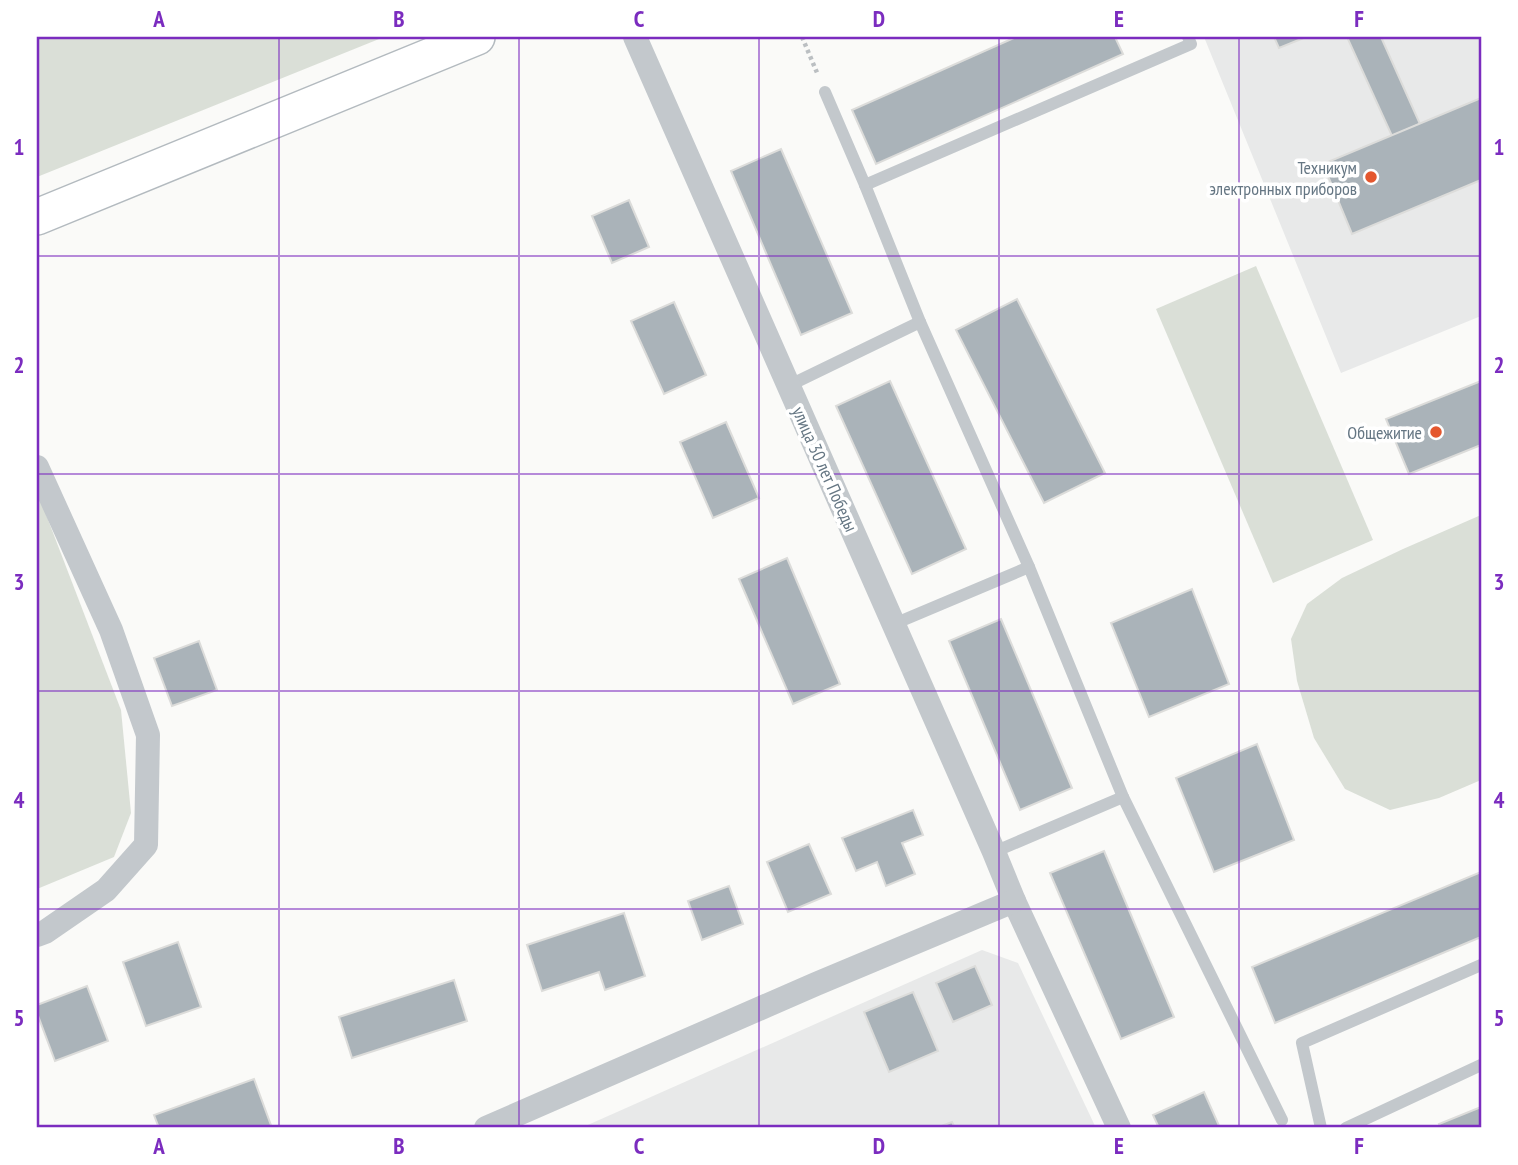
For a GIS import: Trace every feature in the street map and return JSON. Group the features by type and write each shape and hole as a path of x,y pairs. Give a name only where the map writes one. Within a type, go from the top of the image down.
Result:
{"main road":[{"path":"37,217 477,37"}],"street":[{"name":"улица 30 лет Победы","path":"635,37 1014,901 1119,1128"},
{"path":"37,467 111,630 148,735 146,845 106,890 37,935"},
{"path":"486,1128 1014,901"}],"lane":[{"path":"866,185 1191,44 1188,37"},
{"path":"825,92 866,185 920,321 1029,567 1123,797 1282,1120"},
{"path":"788,386 920,321"},
{"path":"894,624 1029,567"},
{"path":"994,852 1123,797"},
{"path":"1321,1128 1302,1043 1481,965"},
{"path":"1346,1128 1481,1065"}],"path":[{"path":"802,37 825,92"}],"shaded area":[{"path":"37,37 384,37 37,177"},
{"name":"Техникум электронных приборов","path":"1204,37 1481,37 1481,316 1341,373"},
{"path":"1256,266 1373,540 1273,583 1156,309"},
{"path":"37,491 121,710 131,813 114,857 37,889"},
{"path":"1481,515 1481,780 1439,798 1390,810 1345,789 1314,738 1297,681 1291,639 1307,604 1342,578"},
{"path":"982,950 1018,963 1096,1128 581,1128"}],"building":[{"path":"1016,37 1115,37 1123,54 876,164 852,110"},
{"path":"1274,37 1306,37 1279,48"},
{"path":"1347,37 1381,37 1420,124 1392,136"},
{"path":"1481,98 1481,180 1352,234 1323,164"},
{"path":"781,149 852,313 801,335 731,171"},
{"path":"629,200 649,247 612,263 592,216"},
{"path":"1017,299 1105,473 1044,503 956,330"},
{"path":"674,302 706,375 664,394 631,321"},
{"path":"890,381 966,549 912,574 836,406"},
{"name":"Общежитие","path":"1481,381 1481,445 1409,474 1386,419"},
{"path":"726,422 759,498 713,518 680,442"},
{"path":"787,558 840,684 793,704 739,579"},
{"path":"1192,589 1229,684 1149,717 1111,623"},
{"path":"1001,619 1072,788 1020,810 949,641"},
{"path":"199,641 217,690 172,706 154,658"},
{"path":"1257,744 1294,840 1214,872 1176,778"},
{"path":"913,810 923,835 902,843 915,874 886,886 877,862 856,871 842,838"},
{"path":"809,844 831,894 788,912 767,862"},
{"path":"1104,851 1174,1017 1121,1039 1050,873"},
{"path":"1481,872 1481,937 1275,1023 1252,967"},
{"path":"729,886 743,924 702,940 688,901"},
{"path":"624,913 645,976 605,990 599,972 542,991 527,945"},
{"path":"178,942 201,1007 146,1026 123,962"},
{"path":"975,966 992,1005 953,1022 936,983"},
{"path":"454,980 467,1021 352,1058 339,1017"},
{"path":"87,986 108,1041 55,1061 37,1013 37,1005"},
{"path":"913,992 938,1051 889,1072 864,1012"},
{"path":"254,1079 272,1128 159,1128 154,1115"},
{"path":"1204,1092 1220,1128 1159,1128 1153,1115"},
{"path":"1481,1107 1481,1128 1441,1128 1439,1124"},
{"path":"952,1122 955,1128 936,1128"}],"place":[{"name":"Техникум электронных приборов","path":"1371,177"},
{"name":"Общежитие","path":"1436,432"}]}
